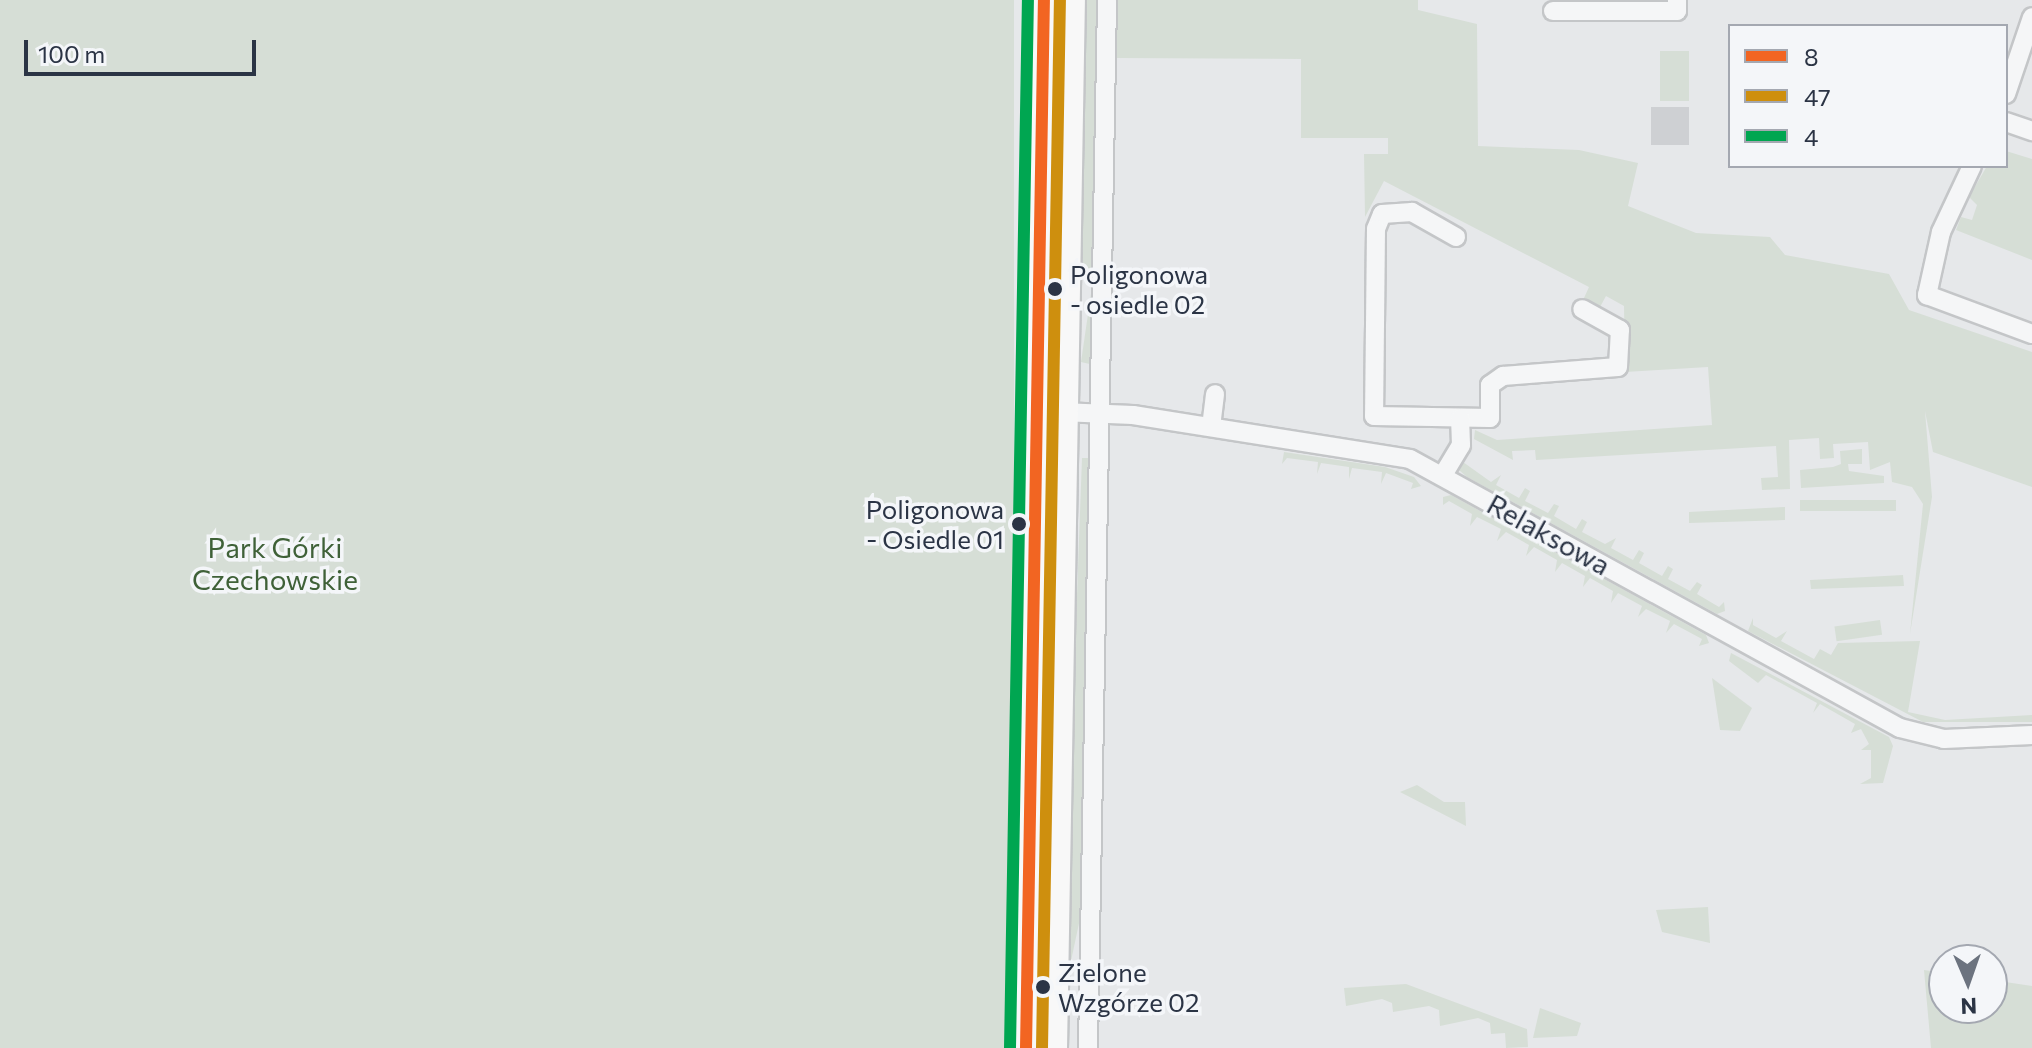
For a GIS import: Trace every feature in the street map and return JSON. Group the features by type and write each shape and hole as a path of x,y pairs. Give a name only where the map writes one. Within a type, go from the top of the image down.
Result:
{"main road":[{"path":"1026,1048 1044,0"},
{"path":"1055,1048 1073,0"}],"street":[{"path":"1088,1048 1103,413 1107,0"},
{"path":"1553,11 1677,6"},
{"path":"2008,88 2032,17"},
{"path":"2008,123 2032,131"},
{"path":"1971,168 1931,261 1926,281 1934,301 2032,334"},
{"path":"1456,237 1412,212 1382,214 1376,229 1374,416 1490,418 1490,385 1503,376 1618,367 1620,330 1582,309"},
{"path":"1211,427 1215,394"},
{"name":"Relaksowa","path":"1037,411 1103,413 1410,459 1900,728 1944,739 2032,735"},
{"path":"1443,475 1461,445 1460,418"}],"green space":[{"name":"Park Górki Czechowskie","path":"0,0 1014,0 1014,1048 0,1048"},
{"path":"1082,0 1099,0 1094,365 1081,362 1093,280 1084,271 1079,233"},
{"path":"1115,0 1418,0 1418,10 1477,24 1478,146 1579,150 1638,163 1628,206 1696,233 1770,237 1785,255 1889,274 1909,310 2032,352 2032,487 1933,452 1925,411 1932,497 1910,634 1923,504 1912,487 1892,482 1890,462 1870,470 1868,442 1833,444 1834,458 1820,459 1819,438 1789,440 1790,489 1762,490 1761,478 1778,477 1776,446 1536,460 1535,450 1512,451 1513,460 1474,439 1475,430 1497,440 1712,425 1708,367 1625,372 1624,306 1606,296 1600,307 1584,298 1589,287 1384,181 1365,217 1364,154 1388,154 1388,138 1301,138 1301,59 1114,58"},
{"path":"1660,51 1689,51 1689,101 1660,101"},
{"path":"2008,152 2032,159 2032,260 1956,230 1961,217 1972,220 1977,205 1969,197 1986,168 2008,168"},
{"path":"1862,449 1862,464 1848,464 1849,471 1884,476 1884,483 1801,488 1800,470 1833,467 1841,464 1840,451"},
{"path":"1284,452 1385,467 1414,477 1421,486 1411,489 1413,483 1386,473 1381,484 1382,472 1352,468 1349,479 1349,467 1321,463 1317,474 1318,462 1287,458 1282,464"},
{"path":"1082,458 1093,458 1085,895 1071,961 1067,870"},
{"path":"1463,462 1491,482 1501,475 1496,485 1519,498 1525,488 1530,491 1525,501 1548,513 1554,504 1559,506 1554,516 1576,529 1582,519 1587,522 1582,532 1605,544 1616,538 1611,548 1633,560 1639,550 1644,553 1639,563 1662,576 1668,566 1673,569 1668,579 1690,591 1697,582 1702,585 1697,594 1719,607 1724,602 1725,611 1717,614 1467,477 1459,470"},
{"path":"1451,495 1706,635 1709,643 1699,646 1702,639 1674,624 1666,633 1670,621 1646,609 1638,617 1642,606 1618,593 1611,603 1613,591 1590,578 1583,587 1585,576 1562,563 1555,572 1557,560 1534,547 1526,556 1529,545 1506,532 1497,541 1501,529 1477,517 1470,526 1472,514 1449,501 1443,505 1443,497"},
{"path":"1800,500 1896,500 1896,511 1800,511"},
{"path":"1785,507 1785,520 1689,523 1689,512"},
{"path":"1903,575 1904,586 1811,589 1810,580"},
{"path":"1753,618 1753,625 1776,638 1787,631 1781,641 1814,659 1820,649 1831,655 1838,643 1920,641 1908,712 1945,720 2032,715 2032,722 1923,722 1748,631"},
{"path":"1880,620 1882,635 1837,641 1834,626"},
{"path":"1731,653 1889,737 1893,746 1883,783 1860,784 1871,778 1871,750 1861,750 1869,744 1861,729 1851,733 1855,724 1820,704 1813,713 1817,703 1766,675 1758,683 1729,661"},
{"path":"1712,678 1752,708 1740,731 1720,730"},
{"path":"1417,785 1444,802 1465,802 1466,826 1400,792"},
{"path":"1708,907 1710,943 1662,932 1656,910"},
{"path":"1924,970 1928,971 1928,1015"},
{"path":"2008,982 2032,986 2032,1048 1931,1048 1929,1024 2008,1024"},
{"path":"1406,984 1527,1029 1528,1047 1506,1048 1505,1033 1491,1034 1490,1023 1478,1018 1440,1026 1439,1010 1429,1006 1393,1012 1392,1003 1382,999 1346,1006 1344,988"},
{"path":"1540,1008 1581,1023 1577,1036 1533,1038"}],"building":[{"path":"1651,107 1689,107 1689,145 1651,145"}],"transit line":[{"name":"4","path":"1010,1048 1028,0"},
{"name":"8","path":"1026,1048 1044,0"},
{"name":"47","path":"1042,1048 1060,0"}],"place":[{"name":"Poligonowa - osiedle 02","path":"1055,289"},
{"name":"Poligonowa - Osiedle 01","path":"1019,524"},
{"name":"Zielone Wzgórze 02","path":"1043,987"}]}
